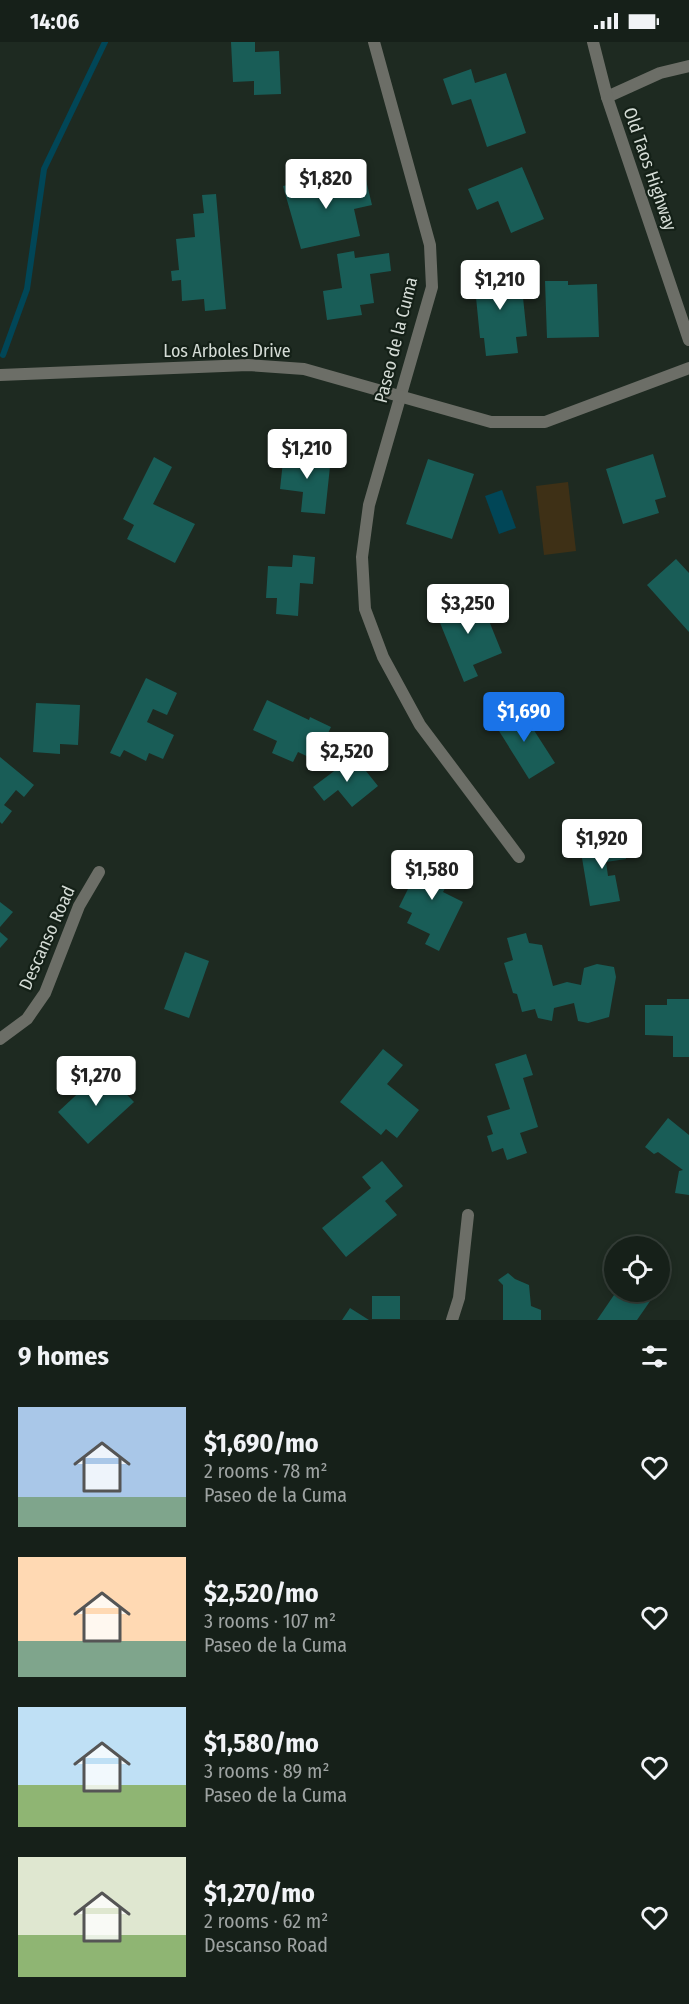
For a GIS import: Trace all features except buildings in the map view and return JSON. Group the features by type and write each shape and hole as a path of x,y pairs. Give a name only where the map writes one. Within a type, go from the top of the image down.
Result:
{"street":[{"name":"Paseo de la Cuma","path":"374,42 430,245 432,287 369,505 362,557 365,609 383,657 420,725 519,856"},
{"name":"Old Taos Highway","path":"593,42 607,97 689,340"},
{"path":"607,97 660,73 689,66"},
{"name":"Los Arboles Drive","path":"0,375 248,365 304,369 491,422 545,422 689,369"},
{"name":"Descanso Road","path":"0,1039 27,1019 45,993 79,906 99,872"},
{"path":"452,1320 459,1298 468,1215"}],"shaded area":[{"path":"568,482 576,551 544,555 536,486"}],"water":[{"path":"502,490 516,528 499,534 485,496"}],"waterway":[{"path":"3,355 27,289 44,169 105,42"}]}
